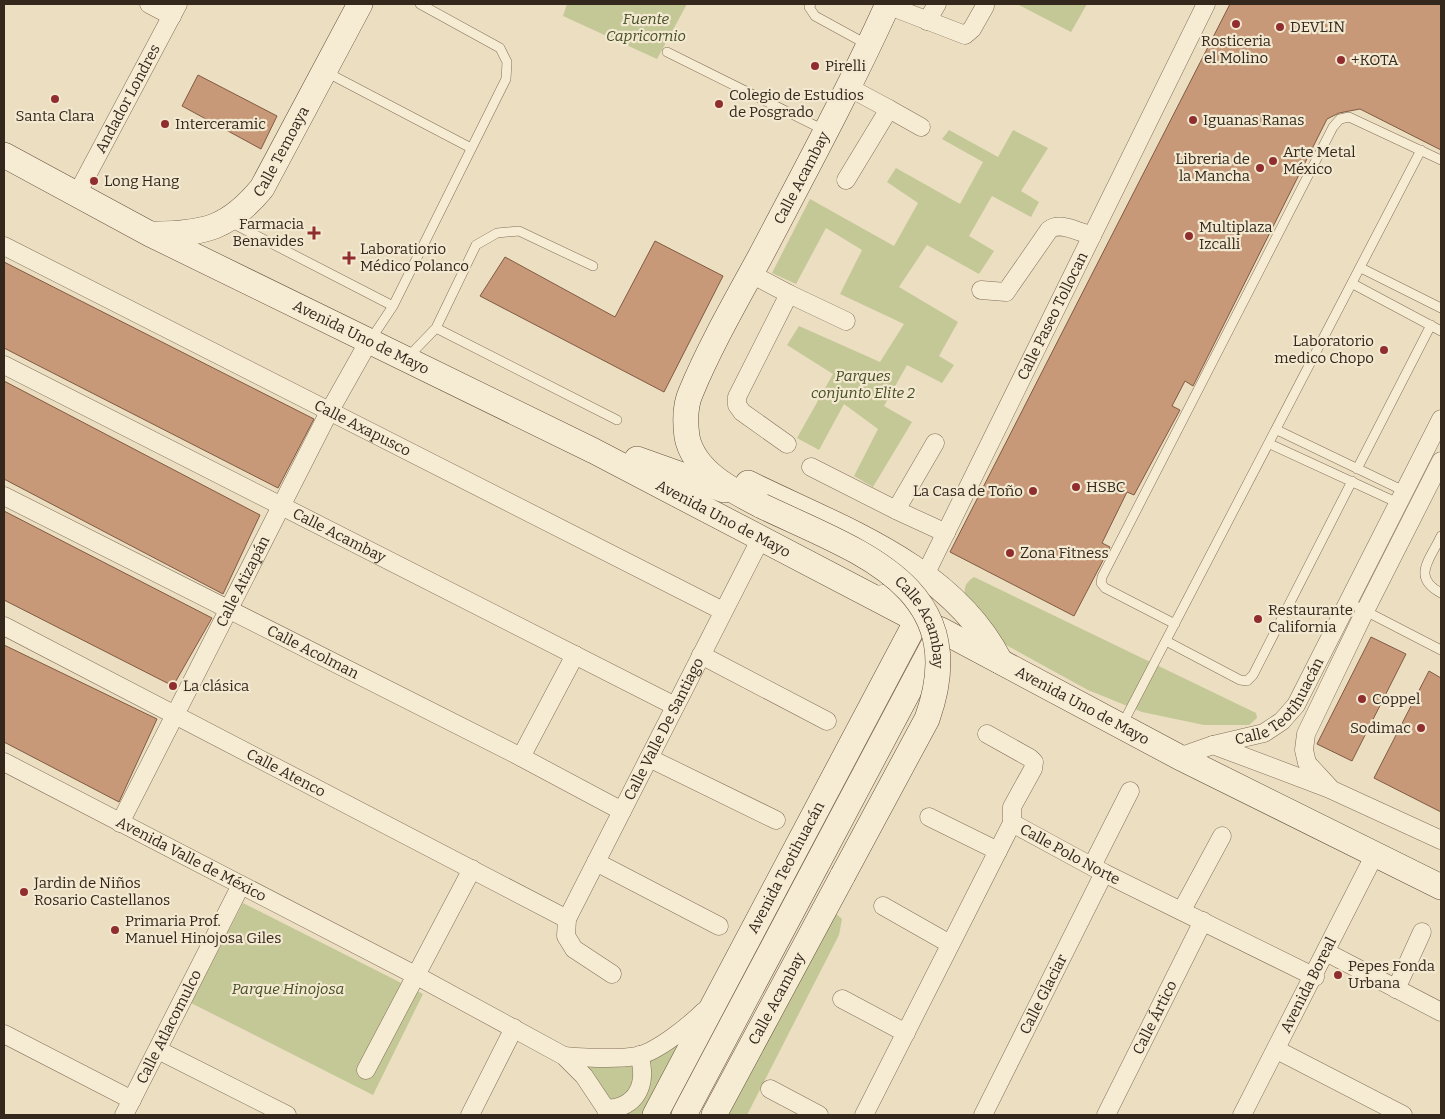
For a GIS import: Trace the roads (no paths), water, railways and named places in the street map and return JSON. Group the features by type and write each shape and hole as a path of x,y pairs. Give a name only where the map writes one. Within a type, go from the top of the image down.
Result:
{"main road":[{"name":"Calle Temoaya","path":"150,234 185,234 207,230 228,221 246,207 262,188 326,72 360,4"},
{"name":"Calle Acambay","path":"714,1115 927,719 937,676 935,644 926,614 910,590 889,570 864,555 751,500 715,478 696,457 690,447 686,422 691,393 750,274 826,131 886,4"},
{"name":"Avenida Uno de Mayo","path":"4,155 150,234 572,440 917,620 942,630 1122,725 1178,757 1441,887"},
{"name":"Calle Acambay","path":"739,297 743,312 740,326 710,388 702,411 703,436 712,455 736,477 880,548 925,575 977,625 1000,661"},
{"path":"572,440 622,453 751,500"},
{"name":"Avenida Teotihuacán","path":"684,1115 861,754 917,620"},
{"name":"Avenida Teotihuacán","path":"655,1115 720,995 861,754 942,630"}],"street":[{"path":"150,4 175,10"},
{"path":"886,4 965,35 972,29 985,6"},
{"path":"927,21 937,4"},
{"name":"Calle Paseo Tollocan","path":"871,596 901,591 925,575 1092,236 1201,5"},
{"name":"Andador Londres","path":"77,194 175,10"},
{"path":"848,87 921,127"},
{"path":"846,180 888,109"},
{"path":"981,290 1006,292 1049,230 1054,226 1061,226 1092,236"},
{"name":"Calle Axapusco","path":"4,246 723,611"},
{"path":"750,274 846,321"},
{"path":"786,444 742,412 738,405 737,397 789,294"},
{"name":"Calle Atizapán","path":"120,822 329,412 369,341"},
{"name":"Calle Acambay","path":"4,365 280,507 675,706"},
{"name":"Calle Teotihuacán","path":"1178,757 1213,745 1264,732 1282,721 1296,705 1441,418"},
{"path":"896,510 935,443"},
{"name":"Calle Teotihuacán","path":"1332,790 1307,763 1304,750 1306,734 1365,611 1441,461"},
{"path":"811,467 946,533"},
{"name":"Calle Acolman","path":"4,496 522,757 622,811"},
{"name":"Calle Valle De Santiago","path":"567,919 761,538"},
{"name":"Calle Atenco","path":"4,626 567,919"},
{"path":"522,757 575,655"},
{"path":"701,655 828,721"},
{"path":"987,734 1034,762 1033,769 1012,807 1012,823"},
{"path":"1213,745 1332,790 1441,840"},
{"path":"649,758 776,820"},
{"name":"Avenida Valle de México","path":"4,762 416,976 564,1056 584,1076 606,1112 620,1108 631,1101 638,1091 643,1069 639,1056"},
{"name":"Calle Glaciar","path":"983,1115 1098,869 1130,791"},
{"path":"930,817 998,851"},
{"name":"Calle Polo Norte","path":"864,1115 1012,823 1098,869 1314,977"},
{"path":"1182,910 1222,836"},
{"name":"Avenida Boreal","path":"1242,1115 1277,1050 1375,854"},
{"path":"596,862 719,926"},
{"path":"366,1070 472,869"},
{"name":"Calle Atlacomulco","path":"128,1108 241,885"},
{"path":"883,906 950,944"},
{"path":"567,919 566,936 574,949 612,974"},
{"name":"Calle Ártico","path":"1106,1115 1203,921"},
{"path":"1396,988 1422,932"},
{"path":"1326,952 1441,1012"},
{"name":"Avenida Valle de México","path":"564,1056 588,1058 639,1056 684,1030 720,995"},
{"path":"842,999 906,1034"},
{"path":"470,1115 514,1028"},
{"path":"4,1034 128,1108"},
{"path":"158,1050 287,1115"},
{"path":"1277,1050 1403,1115"},
{"path":"770,1089 819,1115"}],"lane":[{"path":"369,341 393,306 506,79 507,62 500,48 420,4"},
{"path":"811,4 809,7 815,16 868,45"},
{"path":"667,52 826,131"},
{"path":"326,72 472,148"},
{"path":"1175,624 1106,588 1101,583 1102,577 1333,127 1340,119 1349,117 1441,160"},
{"path":"1122,725 1270,444 1421,150"},
{"path":"228,221 393,306"},
{"path":"406,360 436,328 476,245 497,233 520,231 593,266"},
{"path":"1361,268 1441,308"},
{"path":"1353,284 1441,331"},
{"path":"1357,469 1431,325"},
{"path":"436,328 617,420"},
{"path":"1277,430 1357,469 1401,497"},
{"path":"1270,444 1352,482 1401,497"},
{"path":"1166,641 1240,680 1247,681 1253,675 1301,585 1352,482"},
{"path":"1441,536 1424,571 1424,579 1429,587 1441,593"},
{"path":"1348,602 1441,650"}],"place":[{"name":"Rosticeria el Molino","path":"1236,24"},
{"name":"DEVLIN","path":"1280,27"},
{"name":"+KOTA","path":"1341,60"},
{"name":"Pirelli","path":"815,66"},
{"name":"Santa Clara","path":"55,99"},
{"name":"Colegio de Estudios de Posgrado","path":"719,104"},
{"name":"Iguanas Ranas","path":"1193,120"},
{"name":"Interceramic","path":"165,124"},
{"name":"Arte Metal México","path":"1273,161"},
{"name":"Libreria de la Mancha","path":"1260,168"},
{"name":"Long Hang","path":"94,181"},
{"name":"Farmacia Benavides","path":"314,233"},
{"name":"Multiplaza Izcalli","path":"1189,236"},
{"name":"Laboratiorio Médico Polanco","path":"349,258"},
{"name":"Laboratorio medico Chopo","path":"1384,350"},
{"name":"HSBC","path":"1076,487"},
{"name":"La Casa de Toño","path":"1033,491"},
{"name":"Zona Fitness","path":"1010,553"},
{"name":"Restaurante California","path":"1258,619"},
{"name":"La clásica","path":"173,686"},
{"name":"Coppel","path":"1362,699"},
{"name":"Sodimac","path":"1421,728"},
{"name":"Jardin de Niños Rosario Castellanos","path":"24,892"},
{"name":"Primaria Prof. Manuel Hinojosa Giles","path":"115,930"},
{"name":"Pepes Fonda Urbana","path":"1338,975"}],"park label":[{"name":"Fuente Capricornio","path":"646,28"},
{"name":"Parques conjunto Elite 2","path":"863,384"},
{"name":"Parque Hinojosa","path":"288,989"}]}
